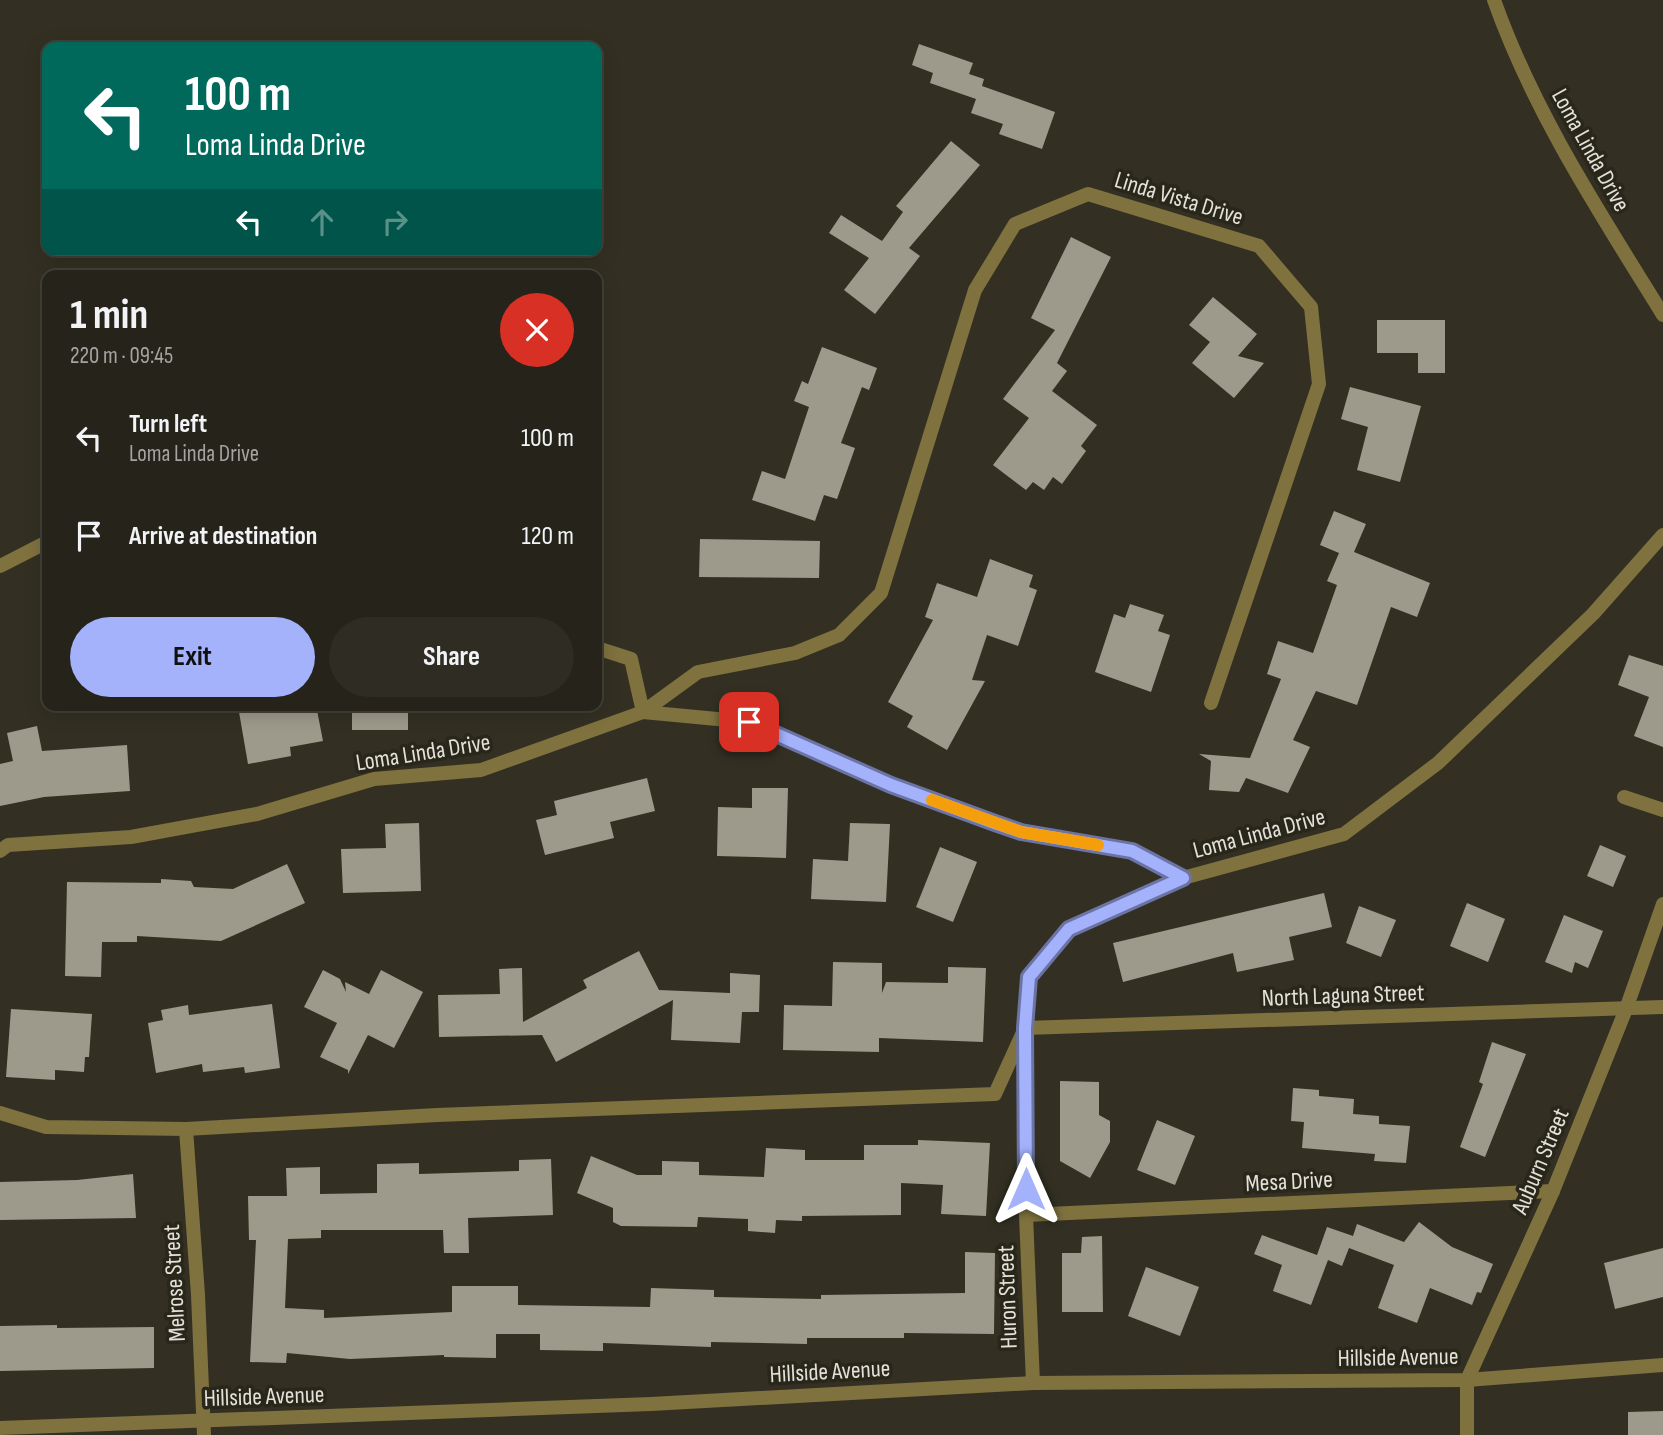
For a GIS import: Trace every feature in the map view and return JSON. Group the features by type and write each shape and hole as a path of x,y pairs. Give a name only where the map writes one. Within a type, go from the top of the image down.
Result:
{"street":[{"name":"Loma Linda Drive","path":"1494,0 1511,49 1564,154 1663,315"},
{"name":"Linda Vista Drive","path":"643,712 698,672 795,653 839,635 881,593 975,290 1015,223 1088,194 1259,246 1311,307 1319,384 1211,702"},
{"name":"Loma Linda Drive","path":"0,851 8,845 131,837 257,814 374,779 481,770 643,712 749,722 891,785 995,823 1021,832 1132,851 1183,878 1344,834 1438,763 1593,614 1663,535"},
{"path":"0,566 42,545"},
{"path":"602,650 631,659 643,712"},
{"path":"1624,797 1663,810"},
{"name":"Huron Street","path":"1033,1383 1026,1215 1025,1028 1029,977 1069,929 1183,878"},
{"name":"Auburn Street","path":"1467,1435 1467,1380 1553,1191 1626,1009 1663,904"},
{"name":"North Laguna Street","path":"1025,1028 1663,1007"},
{"path":"0,1113 46,1127 186,1129 437,1115 995,1094 1025,1028"},
{"name":"Melrose Street","path":"186,1129 198,1295 203,1428"},
{"name":"Mesa Drive","path":"1026,1215 1553,1191"},
{"name":"Hillside Avenue","path":"0,1428 203,1428 1033,1383 1467,1380 1663,1365"}],"building":[{"path":"919,44 973,63 969,74 984,79 982,86 1055,112 1042,149 999,134 1003,124 971,113 976,99 930,83 933,73 912,65"},
{"path":"951,141 980,165 909,248 920,256 875,314 844,290 869,258 829,233 841,215 882,241 903,212 896,206"},
{"path":"1071,237 1111,257 1057,363 1067,371 1052,391 1097,425 1081,446 1086,451 1062,484 1053,477 1044,490 1033,482 1026,490 993,465 1029,418 1003,399 1055,330 1031,318"},
{"path":"1213,297 1257,334 1238,356 1264,363 1234,398 1192,363 1210,342 1189,325"},
{"path":"1377,320 1445,320 1445,373 1418,373 1418,353 1377,353"},
{"path":"822,347 877,368 869,390 862,387 841,443 855,448 837,499 824,495 815,521 752,500 762,471 785,479 809,407 794,401 802,381 808,384"},
{"path":"1350,387 1421,406 1400,482 1357,470 1368,427 1341,419"},
{"path":"1334,511 1366,524 1354,552 1430,583 1417,617 1391,607 1357,705 1316,691 1293,740 1310,747 1288,793 1246,778 1239,792 1209,790 1211,761 1199,754 1250,758 1281,679 1267,674 1278,641 1313,653 1337,585 1327,581 1339,553 1320,545"},
{"path":"700,539 820,541 819,578 699,577"},
{"path":"990,559 1033,575 1029,587 1037,590 1018,646 987,635 972,680 985,681 947,750 907,727 913,716 888,702 933,620 925,617 937,583 977,597"},
{"path":"1130,604 1164,615 1158,631 1170,635 1151,692 1095,672 1114,614 1125,618"},
{"path":"1629,655 1663,666 1663,747 1634,736 1649,697 1618,685"},
{"path":"317,711 323,741 290,747 291,756 248,764 239,712"},
{"path":"352,711 408,711 408,730 352,730"},
{"path":"37,726 42,751 127,745 130,791 44,797 0,806 0,764 13,761 7,733"},
{"path":"647,778 655,811 610,822 614,838 545,855 536,820 557,815 554,801"},
{"path":"752,788 788,788 786,858 717,856 718,807 752,808"},
{"path":"419,823 421,891 343,893 341,849 386,848 385,824"},
{"path":"850,823 890,824 886,902 811,899 813,859 848,861"},
{"path":"1600,845 1626,856 1613,887 1587,876"},
{"path":"940,847 977,862 953,922 916,907"},
{"path":"287,864 305,903 221,941 137,936 137,942 102,942 101,977 65,976 67,882 161,883 161,879 191,881 194,887 233,889"},
{"path":"1324,893 1332,927 1289,937 1294,960 1237,972 1233,953 1123,982 1113,943"},
{"path":"1467,903 1505,919 1488,962 1450,946"},
{"path":"1359,906 1396,920 1381,957 1346,943"},
{"path":"1564,915 1603,931 1588,968 1575,962 1572,973 1545,962"},
{"path":"639,951 659,990 730,993 730,973 760,975 759,1012 742,1012 740,1043 671,1040 673,1000 556,1062 542,1035 439,1037 438,995 500,994 499,969 522,968 523,1022 587,988 583,980"},
{"path":"833,962 882,963 882,993 886,982 948,983 948,967 986,968 983,1042 879,1038 879,1052 783,1050 784,1005 832,1006"},
{"path":"323,970 340,979 346,992 345,982 369,994 381,970 423,992 394,1048 368,1035 348,1074 348,1070 320,1057 337,1023 304,1007"},
{"path":"272,1004 280,1068 245,1073 244,1067 203,1072 202,1064 156,1073 148,1023 163,1020 161,1010 188,1005 189,1015"},
{"path":"11,1009 92,1014 89,1057 85,1057 84,1072 55,1070 55,1080 6,1077"},
{"path":"1492,1042 1526,1054 1485,1157 1460,1147 1483,1084 1479,1082"},
{"path":"1060,1081 1099,1082 1099,1115 1110,1121 1110,1142 1090,1178 1060,1161"},
{"path":"1293,1088 1319,1090 1319,1096 1354,1099 1353,1114 1379,1116 1379,1124 1410,1126 1406,1163 1374,1161 1375,1154 1302,1148 1304,1122 1291,1121"},
{"path":"1157,1120 1195,1136 1175,1185 1137,1170"},
{"path":"918,1140 990,1143 986,1216 941,1214 943,1185 901,1183 901,1215 802,1216 802,1221 776,1220 775,1233 748,1231 748,1219 698,1217 697,1227 621,1226 613,1222 613,1208 577,1193 591,1156 637,1175 662,1175 662,1161 699,1162 699,1175 764,1177 766,1148 805,1150 805,1160 864,1160 864,1145 918,1145"},
{"path":"551,1159 553,1215 468,1218 469,1253 444,1253 443,1230 321,1230 321,1238 288,1239 285,1308 324,1310 324,1318 452,1312 452,1286 518,1286 518,1305 650,1307 651,1288 714,1290 714,1297 821,1299 821,1295 965,1293 965,1252 995,1253 994,1334 904,1333 904,1338 807,1338 807,1344 711,1342 711,1347 603,1343 603,1351 540,1350 540,1334 496,1334 496,1358 444,1355 350,1359 287,1353 286,1363 250,1362 256,1240 249,1240 248,1196 287,1196 286,1168 320,1167 320,1194 377,1193 377,1164 419,1163 419,1174 519,1171 519,1160"},
{"path":"133,1174 136,1218 0,1220 0,1182 77,1180"},
{"path":"1419,1222 1452,1247 1493,1264 1481,1293 1477,1292 1472,1305 1430,1288 1417,1323 1378,1308 1394,1265 1349,1248 1342,1266 1328,1260 1311,1305 1273,1291 1282,1265 1254,1254 1262,1235 1317,1255 1327,1227 1353,1236 1357,1224 1404,1242"},
{"path":"1102,1236 1103,1312 1062,1312 1062,1253 1081,1253 1082,1237"},
{"path":"1663,1248 1663,1297 1615,1309 1604,1263"},
{"path":"1146,1267 1199,1287 1180,1336 1128,1316"},
{"path":"57,1325 57,1328 154,1327 154,1368 0,1371 0,1326"},
{"path":"1663,1411 1663,1435 1628,1435 1628,1412"}],"slow traffic":[{"path":"932,800 1021,832 1098,845"}],"route":[{"path":"749,722 891,785 995,823 1021,832 1132,851 1183,878 1069,929 1029,977 1025,1028 1026,1189"}]}
